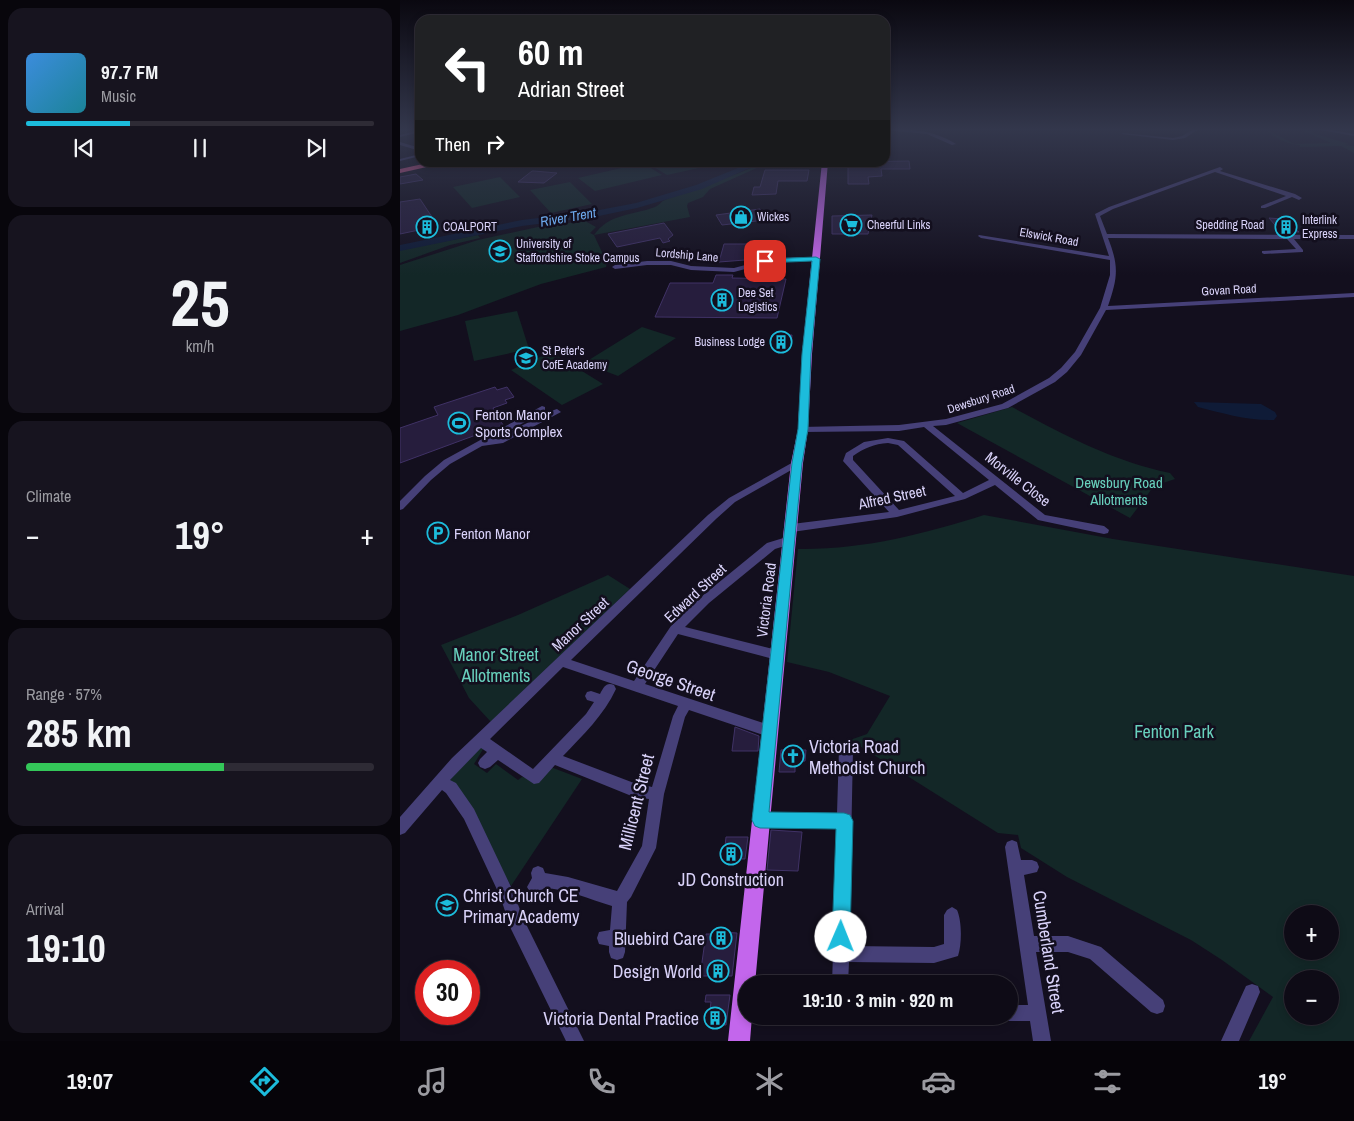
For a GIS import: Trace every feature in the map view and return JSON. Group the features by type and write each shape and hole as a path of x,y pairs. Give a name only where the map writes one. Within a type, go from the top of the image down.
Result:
{"main road":[{"name":"Victoria Road","path":"747,975 769,731 797,463 803,429 806,354 824,178"},
{"name":"Victoria Road","path":"739,1041 742,1025"}],"street":[{"name":"Dewsbury Road","path":"803,429 929,427 1005,406 1052,380 1064,370 1078,353 1104,308 1113,275 1113,259 1097,219 1100,212 1197,178"},
{"name":"Dewsbury Road","path":"1240,178 1295,196 1263,207"},
{"name":"Elswick Road","path":"982,236 1113,259"},
{"name":"Spedding Road","path":"1105,236 1354,237"},
{"path":"1264,252 1301,251 1289,237"},
{"name":"Lordship Lane","path":"615,267 663,263 691,268 734,270 772,260 816,259"},
{"name":"Govan Road","path":"1104,308 1354,295"},
{"path":"400,507 440,467 474,446 542,410"},
{"path":"474,446 500,441 557,412"},
{"name":"Morville Close","path":"929,427 1042,518 1104,530"},
{"path":"898,514 848,461 849,455 857,449 881,440 902,444 962,497"},
{"name":"Manor Street","path":"403,820 440,781 489,746 562,662 724,506 797,463"},
{"name":"Alfred Street","path":"791,534 898,514 962,497 996,481"},
{"name":"Edward Street","path":"637,687 675,629 705,600 771,546 791,534"},
{"path":"675,629 777,655"},
{"name":"George Street","path":"562,662 769,731"},
{"path":"486,763 489,746 534,778 591,718 601,695"},
{"name":"Millicent Street","path":"613,942 620,898 626,892 648,848 657,794 679,716 686,704"},
{"path":"840,975 846,750"},
{"path":"554,759 634,790 657,794"},
{"path":"440,781 451,788 468,814 507,894 517,922 575,1041"},
{"path":"760,820 844,821"},
{"name":"Cumberland Street","path":"1012,847 1042,1041"},
{"path":"1016,868 1032,867"},
{"path":"538,880 550,880 614,899 620,898"},
{"path":"841,954 934,955 952,950 952,915"},
{"path":"1028,944 1068,944 1095,953 1157,1006"},
{"path":"1230,1041 1252,992"},
{"path":"1018,1013 1037,1013"}],"green space":[{"path":"501,178 520,197 472,208 453,187"},
{"path":"578,178 580,178 651,178 595,191"},
{"path":"726,178 735,178 710,189 703,197 688,203 690,217 594,235 600,228 614,219 655,207 665,200"},
{"path":"570,182 592,204 551,213 530,190"},
{"path":"585,221 596,227 590,233 594,235 607,263 606,267 541,284 458,315 400,331 400,265 478,240 538,227"},
{"path":"478,235 480,238 450,245 400,263 400,250"},
{"path":"517,311 529,349 474,361 465,321"},
{"path":"642,327 676,338 618,376 584,363"},
{"path":"551,352 603,384 562,405 511,370"},
{"name":"Dewsbury Road Allotments","path":"1012,407 1089,446 1129,462 1170,473 1175,479 1154,486 1130,518 957,423"},
{"name":"Fenton Park","path":"984,515 1113,539 1354,576 1354,1041 1249,1041 1273,997 1191,940 1067,877 1021,848 1018,835 998,833 850,740 867,734 890,696 829,672 787,662 798,549 846,547 892,540"},
{"name":"Manor Street Allotments","path":"608,575 630,589 491,722 469,698 441,645 518,615"},
{"path":"479,743 485,746 474,764 487,773 496,764 518,780 522,777 533,779 548,766 582,779 511,886 450,780"}],"water":[{"path":"1194,402 1261,404 1275,412 1277,416 1274,420 1245,418 1198,407"}],"building":[{"path":"400,178 420,178 423,180 400,184"},
{"path":"524,178 551,178 544,183 518,182"},
{"path":"763,178 808,178 807,181 778,181 776,194 752,195 754,187 760,187"},
{"path":"848,178 868,178 869,184 848,184"},
{"path":"420,199 438,226 400,234 400,202"},
{"name":"Wickes","path":"760,209 767,218 764,218 765,220 722,225 716,215"},
{"name":"Cheerful Links","path":"872,215 868,234 832,234 832,216"},
{"name":"Interlink Express","path":"1269,218 1283,219 1299,232 1280,231"},
{"path":"664,223 673,235 668,239 670,241 663,243 660,238 617,247 608,234"},
{"path":"724,244 749,244 745,260 719,262"},
{"name":"Dee Set Logistics","path":"716,275 733,275 732,278 786,279 777,318 655,317 670,283 713,283"},
{"name":"Business Lodge","path":"772,335 792,335 791,346 778,346 779,343 771,343"},
{"name":"Fenton Manor Sports Complex","path":"495,387 497,390 507,387 514,397 505,400 507,403 493,408 503,425 400,463 400,428 438,415 434,407"},
{"path":"735,727 759,736 758,751 732,751"},
{"name":"Victoria Road Methodist Church","path":"781,750 806,750 805,761 795,762 795,772 779,772"},
{"path":"771,830 802,832 798,871 767,870"},
{"path":"726,837 748,837 745,859 728,859 729,856 724,856"},
{"path":"720,932 737,933 732,976 700,976 706,934 719,934"},
{"path":"706,995 730,995 726,1025 708,1025 711,1002 705,1002"}],"waterway":[{"name":"River Trent","path":"400,248 522,223 594,214 637,205 678,194 724,178"}],"place":[{"name":"Wickes","path":"741,217"},
{"name":"Cheerful Links","path":"851,225"},
{"name":"COALPORT","path":"427,227"},
{"name":"Interlink Express","path":"1286,227"},
{"name":"University of Staffordshire Stoke Campus","path":"500,251"},
{"name":"Dee Set Logistics","path":"722,300"},
{"name":"Business Lodge","path":"781,342"},
{"name":"St Peter's CofE Academy","path":"526,358"},
{"name":"Fenton Manor Sports Complex","path":"459,423"},
{"name":"Fenton Manor","path":"438,533"},
{"name":"Victoria Road Methodist Church","path":"793,756"},
{"name":"JD Construction","path":"731,854"},
{"name":"Christ Church CE Primary Academy","path":"447,905"},
{"name":"Bluebird Care","path":"721,938"},
{"name":"Design World","path":"718,971"},
{"name":"Victoria Dental Practice","path":"715,1018"}],"route":[{"path":"765,261 776,259 816,259 816,278 806,354 803,429 797,463 792,528 760,820 844,821 841,937"}]}
